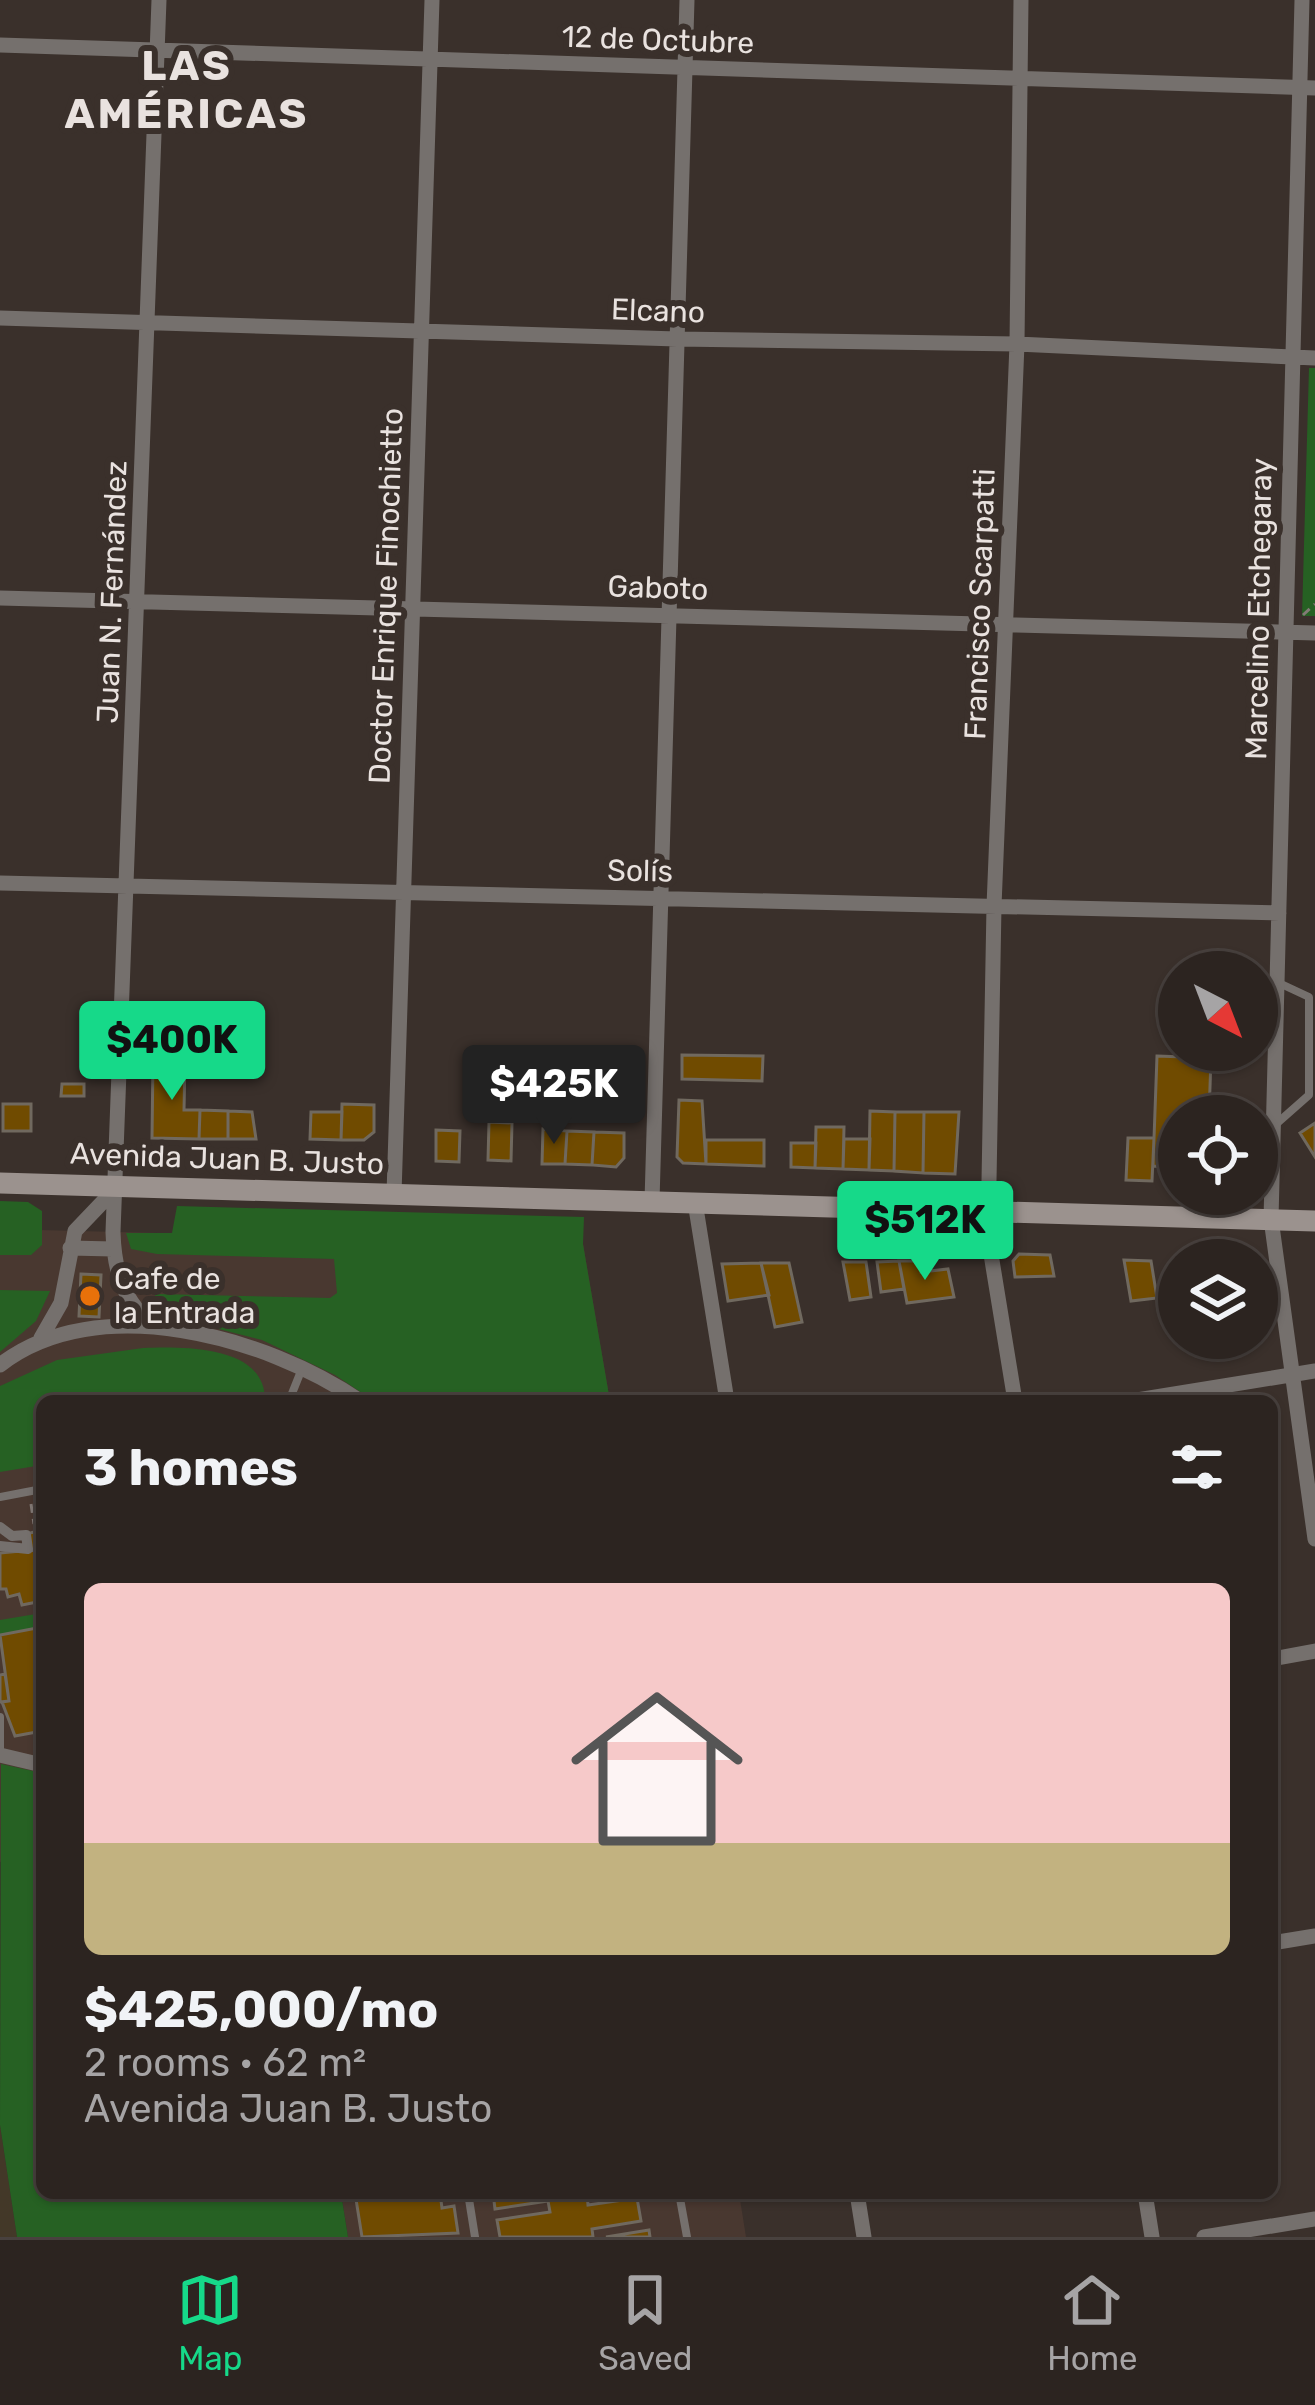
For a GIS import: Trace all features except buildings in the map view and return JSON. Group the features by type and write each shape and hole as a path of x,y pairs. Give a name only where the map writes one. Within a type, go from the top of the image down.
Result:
{"main road":[{"name":"Avenida Juan B. Justo","path":"0,1183 1315,1221"}],"street":[{"name":"Juan N. Fernández","path":"113,1249 130,886 158,0"},
{"name":"Doctor Enrique Finochietto","path":"394,1194 432,0"},
{"path":"652,1201 687,0"},
{"name":"Francisco Scarpatti","path":"1014,1395 988,1211 994,906 1017,344 1021,0"},
{"name":"Marcelino Etchegaray","path":"1278,951 1293,357 1307,88 1301,0"},
{"name":"12 de Octubre","path":"0,46 1307,88"},
{"name":"Elcano","path":"0,318 677,339 1017,344 1315,358"},
{"name":"Gaboto","path":"0,598 1315,633"},
{"name":"Solís","path":"0,883 1279,913"},
{"path":"0,1365 41,1338 62,1303 75,1231 118,1186"},
{"path":"695,1202 726,1395"},
{"name":"Marcelino Etchegaray","path":"1271,1215 1289,1376 1315,1539"},
{"path":"70,1248 113,1249 124,1288 137,1311 155,1325"},
{"path":"41,1338 155,1325 233,1341 349,1395"},
{"path":"1169,1395 1315,1372"},
{"path":"0,1531 14,1544 36,1541"},
{"path":"0,1531 26,1535 28,1549 0,1546"},
{"path":"1278,1658 1315,1652"},
{"path":"0,1755 36,1764"},
{"path":"1278,1942 1315,1936"},
{"path":"858,2199 864,2237"},
{"path":"1146,2199 1152,2237"},
{"path":"1204,2237 1315,2218"}],"lane":[{"path":"1278,982 1309,997 1309,1095 1278,1122"},
{"path":"291,1395 301,1370"},
{"path":"0,1497 36,1490"},
{"path":"0,1717 0,1755"},
{"path":"469,2199 475,2237"},
{"path":"680,2199 687,2237"}],"path":[{"path":"159,1160 195,1161"}],"shaded area":[{"path":"0,1229 583,1244 609,1395 36,1395 36,1855 0,1862"},
{"path":"0,2125 17,2237 0,2237"},
{"path":"342,2199 740,2199 746,2237 348,2237"}],"green space":[{"path":"1309,368 1315,368 1315,616 1302,616"},
{"path":"0,1201 28,1202 42,1211 42,1245 31,1255 0,1255"},
{"path":"177,1206 584,1217 583,1244 609,1395 365,1395 262,1340 160,1314 149,1306 156,1294 330,1298 337,1293 334,1259 157,1254 131,1249 126,1233 172,1233"},
{"path":"0,1290 50,1291 36,1321 0,1352"},
{"path":"143,1348 199,1349 237,1359 252,1369 262,1382 264,1395 36,1395 36,1466 0,1472 0,1386 57,1360"},
{"path":"36,1614 36,1628 0,1635 0,1620"},
{"path":"1,1764 36,1772 36,2199 342,2199 348,2237 17,2237 0,2125"}],"place":[{"name":"Cafe de la Entrada","path":"90,1296"}],"district":[{"name":"LAS AMÉRICAS","path":"187,89"}]}
